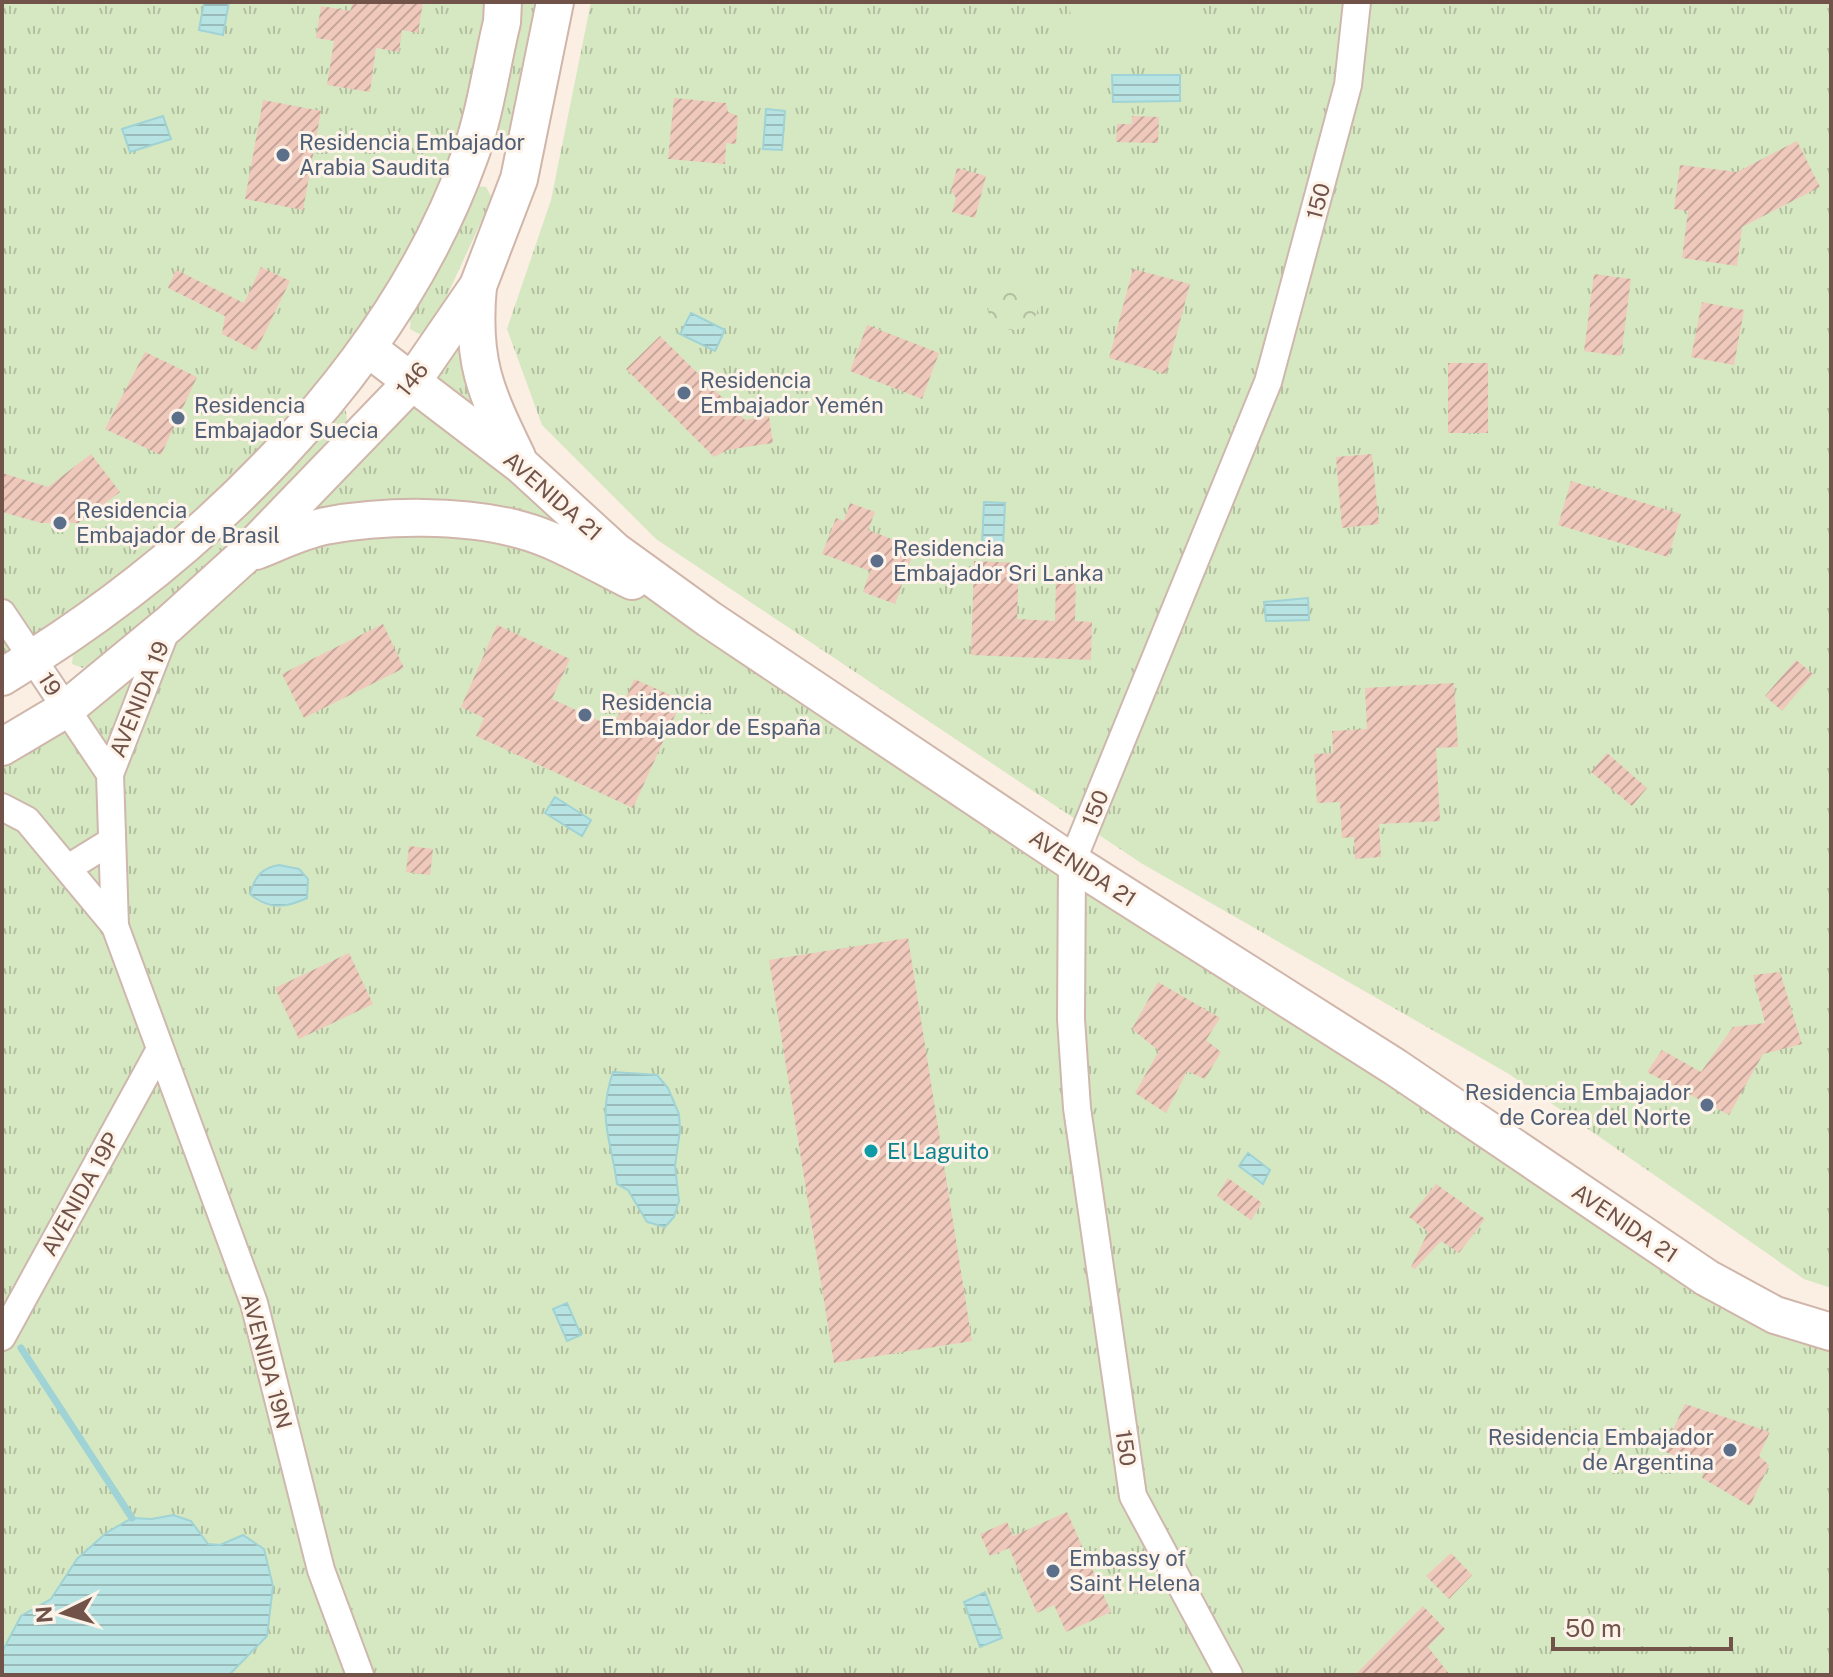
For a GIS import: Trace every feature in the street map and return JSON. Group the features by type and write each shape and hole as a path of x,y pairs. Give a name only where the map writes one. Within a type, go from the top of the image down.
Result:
{"main road":[{"path":"2,677 142,582 240,496 369,349 422,263 470,157 503,2"},
{"name":"146","path":"2,747 66,709 169,624 244,556 412,382 478,286 519,179 555,2"},
{"path":"470,157 519,179"},
{"path":"478,286 475,322 477,360 484,387 521,465"},
{"name":"AVENIDA 21","path":"369,349 521,465 615,551 709,619 1072,862 1395,1067 1707,1278 1775,1315 1831,1332"},
{"path":"244,556 325,526 401,518 484,524 521,530 554,543 709,619"}],"street":[{"name":"150","path":"1229,1675 1133,1496 1077,1108 1071,1019 1072,862 1268,382 1348,85 1357,2"},
{"path":"2,613 34,658"},
{"name":"AVENIDA 19","path":"159,1051 115,926 110,774 169,624"},
{"name":"19","path":"34,658 66,709"},
{"name":"AVENIDA 19","path":"66,709 110,774"},
{"name":"AVENIDA 19","path":"2,807 27,820 115,926"},
{"path":"68,868 110,842"},
{"name":"AVENIDA 19P","path":"2,1337 159,1051"},
{"name":"AVENIDA 19N","path":"159,1051 254,1303 321,1570 360,1675"}],"green space":[{"path":"2,2 503,2 422,263 240,496 2,677"},
{"path":"516,2 540,2 513,143 505,148 492,139"},
{"path":"591,2 1831,2 1831,1288 1804,1279 1509,1074 1141,863 656,539 542,425 507,329 551,200"},
{"path":"1070,2 1202,2 1203,36 1071,39"},
{"path":"476,186 486,187 491,196 488,207 431,330 421,335 410,329 411,312"},
{"path":"1013,280 1031,287 1038,305 1031,323 1013,330 995,323 988,305 995,287"},
{"path":"462,334 463,376 480,415 434,375"},
{"name":"El Laguito","path":"412,382 615,551 1545,1168 1831,1332 1831,1675 229,1675 267,1636 228,1540 221,1545 208,1544 202,1534 173,1515 152,1519 132,1518 77,1559 51,1599 21,1617 2,1652 2,747 66,709"},
{"path":"341,408 346,411 347,421 335,436 229,545 100,660 83,668 72,664 73,652"}],"water":[{"path":"204,2 229,2 223,35 199,30"},
{"path":"1112,75 1180,75 1180,101 1113,102"},
{"path":"766,109 785,111 782,150 763,149"},
{"path":"163,116 171,139 130,152 122,129"},
{"path":"691,313 725,330 715,351 680,334"},
{"path":"984,502 1005,503 1003,548 982,547"},
{"path":"1308,598 1309,620 1266,621 1264,602"},
{"path":"555,797 591,820 582,836 545,813"},
{"path":"279,865 299,869 308,879 307,898 278,906 264,903 250,894 260,874"},
{"path":"613,1072 657,1075 668,1088 679,1114 675,1166 679,1201 674,1217 665,1227 647,1222 628,1190 617,1184 606,1116 608,1088"},
{"path":"1248,1153 1270,1170 1263,1184 1239,1166"},
{"path":"567,1303 581,1335 567,1341 553,1309"},
{"path":"173,1515 191,1521 208,1544 220,1545 243,1535 264,1549 273,1586 267,1636 229,1675 2,1675 2,1652 21,1616 51,1599 77,1559 106,1533 132,1518 152,1519"},
{"path":"985,1592 1002,1638 980,1647 964,1602"}],"building":[{"path":"352,2 423,2 418,33 402,30 399,52 376,48 370,92 327,85 334,41 316,38 321,6 351,11"},
{"path":"674,98 726,103 728,112 738,116 736,144 726,143 725,164 668,159"},
{"name":"Residencia Embajador Arabia Saudita","path":"263,100 321,111 303,210 245,199"},
{"path":"1132,116 1159,117 1158,143 1116,142 1117,124 1132,124"},
{"path":"1797,141 1820,187 1742,227 1737,266 1682,258 1688,211 1674,209 1680,165 1737,172"},
{"path":"957,168 986,176 975,218 952,212 956,198 951,190"},
{"path":"261,267 290,281 256,351 222,334 225,316 168,288 176,270 244,303"},
{"path":"1133,269 1190,284 1166,374 1109,358"},
{"path":"1594,274 1631,279 1621,356 1584,351"},
{"path":"1702,302 1744,310 1734,365 1691,357"},
{"path":"867,325 939,353 922,399 850,371"},
{"name":"Residencia Embajador Yemén","path":"660,336 745,420 769,416 773,443 727,450 714,457 626,369"},
{"path":"145,352 197,377 161,455 105,429"},
{"path":"1448,363 1488,363 1488,433 1448,433"},
{"path":"91,454 120,492 79,523 41,523 2,512 2,473 48,487"},
{"path":"1372,454 1379,524 1342,528 1336,457"},
{"path":"1571,481 1681,514 1668,557 1558,525"},
{"name":"Residencia Embajador Sri Lanka","path":"850,503 875,512 868,530 915,548 895,604 863,592 870,571 822,554 836,518 844,521"},
{"path":"974,561 1019,563 1017,619 1055,621 1056,578 1076,578 1075,621 1092,622 1091,660 971,655"},
{"path":"383,624 404,668 304,718 282,674"},
{"path":"497,625 570,659 552,699 613,727 634,679 682,700 633,808 476,736 484,718 461,707"},
{"path":"1796,660 1813,674 1782,711 1765,696"},
{"path":"1454,683 1458,747 1436,748 1440,821 1379,824 1381,857 1355,859 1354,837 1342,838 1340,802 1317,803 1314,754 1333,753 1332,731 1367,729 1365,688"},
{"path":"1607,753 1647,788 1632,806 1591,772"},
{"path":"409,846 433,849 430,875 406,872"},
{"name":"El Laguito","path":"908,938 972,1341 834,1363 769,960"},
{"path":"349,953 373,1004 299,1039 275,988"},
{"path":"1780,972 1802,1044 1763,1054 1729,1115 1647,1072 1662,1050 1701,1072 1733,1027 1765,1023 1753,975"},
{"path":"1158,982 1220,1018 1206,1040 1221,1052 1205,1079 1187,1071 1166,1113 1135,1093 1159,1051 1132,1029"},
{"path":"1228,1178 1262,1203 1251,1220 1217,1196"},
{"path":"1436,1184 1485,1219 1459,1253 1441,1241 1415,1269 1411,1267 1428,1232 1409,1217"},
{"path":"1685,1404 1770,1432 1759,1456 1769,1465 1750,1506 1702,1478 1705,1468 1663,1451"},
{"path":"1067,1512 1111,1612 1066,1632 1054,1605 1037,1613 1009,1548 990,1556 980,1534 1007,1522 1013,1536"},
{"path":"1451,1553 1472,1575 1449,1599 1426,1576"},
{"path":"1423,1606 1445,1629 1428,1647 1450,1675 1355,1675"}],"waterway":[{"path":"21,1348 132,1518"}],"place":[{"name":"Residencia Embajador Arabia Saudita","path":"283,155"},
{"name":"Residencia Embajador Yemén","path":"684,393"},
{"name":"Residencia Embajador Suecia","path":"178,418"},
{"name":"Residencia Embajador de Brasil","path":"60,523"},
{"name":"Residencia Embajador Sri Lanka","path":"877,561"},
{"name":"Residencia Embajador de España","path":"585,715"},
{"name":"Residencia Embajador de Corea del Norte","path":"1707,1105"},
{"name":"El Laguito","path":"871,1151"},
{"name":"Residencia Embajador de Argentina","path":"1730,1450"},
{"name":"Embassy of Saint Helena","path":"1053,1571"}]}
